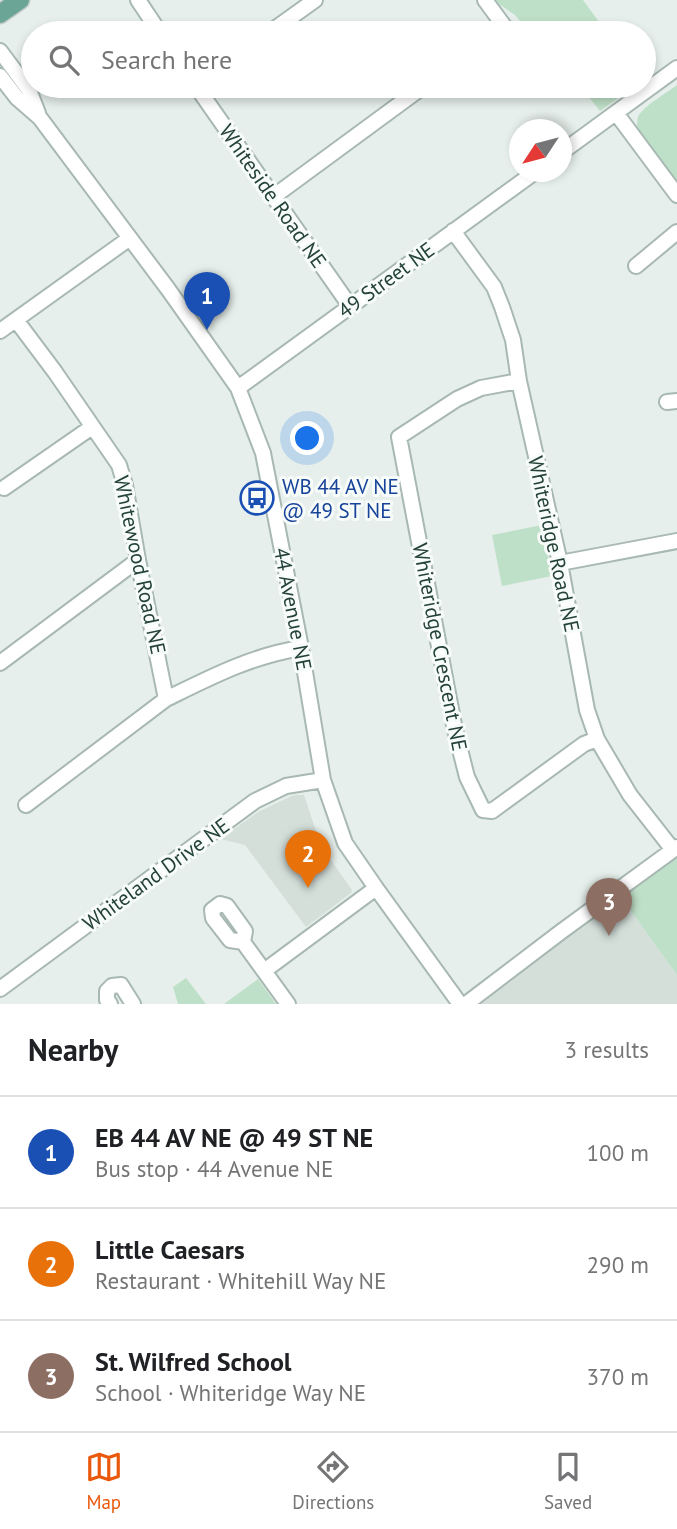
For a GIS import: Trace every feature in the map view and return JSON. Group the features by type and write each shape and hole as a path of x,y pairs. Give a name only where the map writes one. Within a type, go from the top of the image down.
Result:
{"main road":[{"path":"0,14 20,0"}],"street":[{"path":"138,0 152,21"},
{"path":"286,21 315,0"},
{"path":"485,0 500,21"},
{"name":"44 Avenue NE","path":"0,51 21,79"},
{"path":"656,83 677,68"},
{"name":"44 Avenue NE","path":"0,76 17,98 40,118 238,388 264,453 323,780 345,843 460,1004"},
{"name":"44 Avenue NE","path":"32,98 40,118"},
{"name":"Whiteside Road NE","path":"204,98 350,306"},
{"path":"273,198 408,98"},
{"path":"572,145 636,98"},
{"path":"616,113 677,195"},
{"name":"49 Street NE","path":"238,388 521,182"},
{"name":"Whiteridge Road NE","path":"453,231 494,287 513,340 519,381 560,563 587,710 597,739 630,795 675,849"},
{"path":"636,266 677,232"},
{"path":"0,331 130,238"},
{"name":"Whitewood Road NE","path":"16,320 119,465 166,699"},
{"name":"Whiteridge Crescent NE","path":"519,381 481,388 457,399 399,437 455,730 467,777 484,810 492,811 584,744 597,739"},
{"path":"4,488 92,427"},
{"path":"560,563 677,541"},
{"path":"0,663 138,560"},
{"path":"26,805 166,699 246,661 301,648"},
{"name":"Whiteland Drive NE","path":"0,989 255,801 286,786 323,780"},
{"path":"466,1004 675,849"},
{"path":"264,971 376,888"},
{"path":"243,942 288,1004"},
{"path":"110,1004 107,991 112,986 121,985 133,1004"}],"shaded area":[{"path":"294,795 304,795 328,856 352,890 306,927 245,845 220,839 258,812"},
{"path":"621,897 677,975 677,1004 481,1004 482,999"}],"green space":[{"path":"496,0 583,0 598,21 520,21"},
{"path":"677,85 677,184 637,129 640,113"},
{"path":"590,98 618,98 600,111"},
{"path":"542,525 552,576 502,586 492,535"},
{"path":"677,857 677,975 621,897"},
{"path":"186,978 206,1004 178,1004 173,987"},
{"path":"258,979 276,1004 224,1004"}],"place":[{"name":"EB 44 AV NE @ 49 ST NE","path":"207,330"},
{"name":"WB 44 AV NE @ 49 ST NE","path":"257,498"},
{"name":"Little Caesars","path":"308,888"},
{"name":"St. Wilfred School","path":"609,936"}]}
